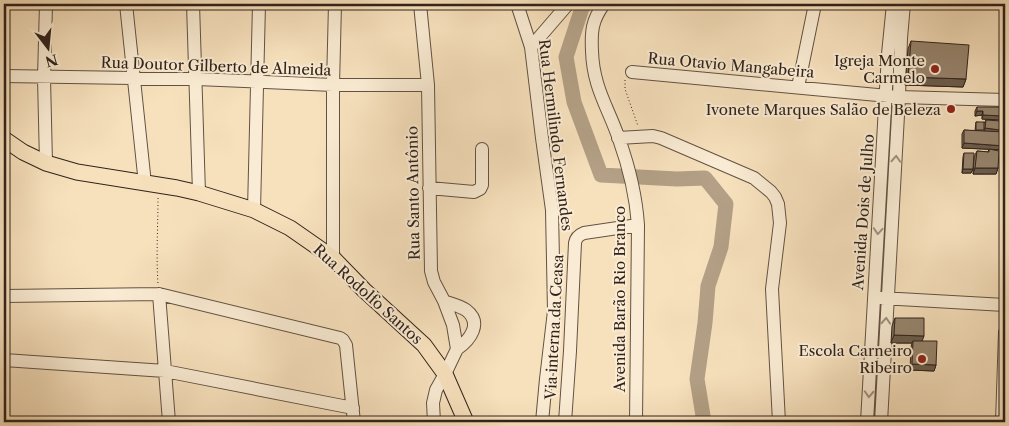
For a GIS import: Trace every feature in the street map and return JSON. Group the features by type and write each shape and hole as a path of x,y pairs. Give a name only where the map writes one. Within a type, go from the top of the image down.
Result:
{"main road":[{"name":"Rua Rodolfo Santos","path":"4,139 23,152 46,163 77,172 199,193 254,210 290,228 333,258 364,290 430,351 445,374 466,422"}],"street":[{"path":"46,4 44,78 46,163"},
{"path":"126,4 151,185"},
{"path":"194,4 199,193"},
{"path":"254,210 260,4"},
{"path":"333,258 335,4"},
{"name":"Rua Santo Antônio","path":"420,4 428,85 431,271 453,325 457,349"},
{"name":"Rua Hermilindo Fernandes","path":"517,4 531,47 552,210 554,311 542,422"},
{"path":"531,47 568,4"},
{"name":"Avenida Barão Rio Branco","path":"604,4 593,24 590,38 592,63 596,81 618,138 637,207 636,422"},
{"path":"798,87 815,4"},
{"name":"Avenida Dois de Julho","path":"867,422 893,4"},
{"name":"Avenida Dois de Julho","path":"881,422 904,4"},
{"name":"Rua Otavio Mangabeira","path":"632,72 899,97 1005,100"},
{"name":"Rua Doutor Gilberto de Almeida","path":"4,76 333,85 428,85"},
{"path":"618,138 641,136 661,138 754,178 775,197 778,204 780,222 772,289 779,422"},
{"path":"429,188 474,192 480,189 482,185 482,149"},
{"path":"880,197 894,196"},
{"name":"Via interna da Ceasa","path":"565,422 570,366 576,239 580,234 584,233 638,225"},
{"path":"159,294 169,422"},
{"path":"4,296 159,294 340,338 344,340 346,345 354,422"},
{"path":"874,298 1005,305"},
{"path":"434,422 433,403 436,390 457,349 470,338 474,320 462,308 444,301"},
{"path":"1002,422 1005,332"},
{"path":"4,360 165,371 352,408"}],"path":[{"path":"632,72 626,76 624,89 641,136"},
{"path":"151,185 159,294"}],"building":[{"name":"Igreja Monte Carmelo","path":"911,41 969,45 966,79 908,77"},
{"path":"977,107 1003,107 1002,116 983,115 983,111 977,111"},
{"path":"986,120 1001,121 1000,130 985,128"},
{"path":"976,122 984,122 984,130 976,130"},
{"path":"964,130 1005,132 1005,146 964,143"},
{"path":"989,149 999,151 998,168 975,168 977,151 989,152"},
{"path":"964,153 974,153 973,169 963,169"},
{"path":"895,318 924,318 924,336 894,335"},
{"name":"Escola Carneiro Ribeiro","path":"913,341 937,341 936,365 912,364"}],"waterway":[{"path":"586,4 582,8 566,57 574,102 601,175 677,179 705,178 726,204 721,247 708,286 697,379 704,422"}],"place":[{"name":"Igreja Monte Carmelo","path":"935,69"},
{"name":"Ivonete Marques Salão de Beleza","path":"951,109"},
{"name":"Escola Carneiro Ribeiro","path":"922,359"}]}
